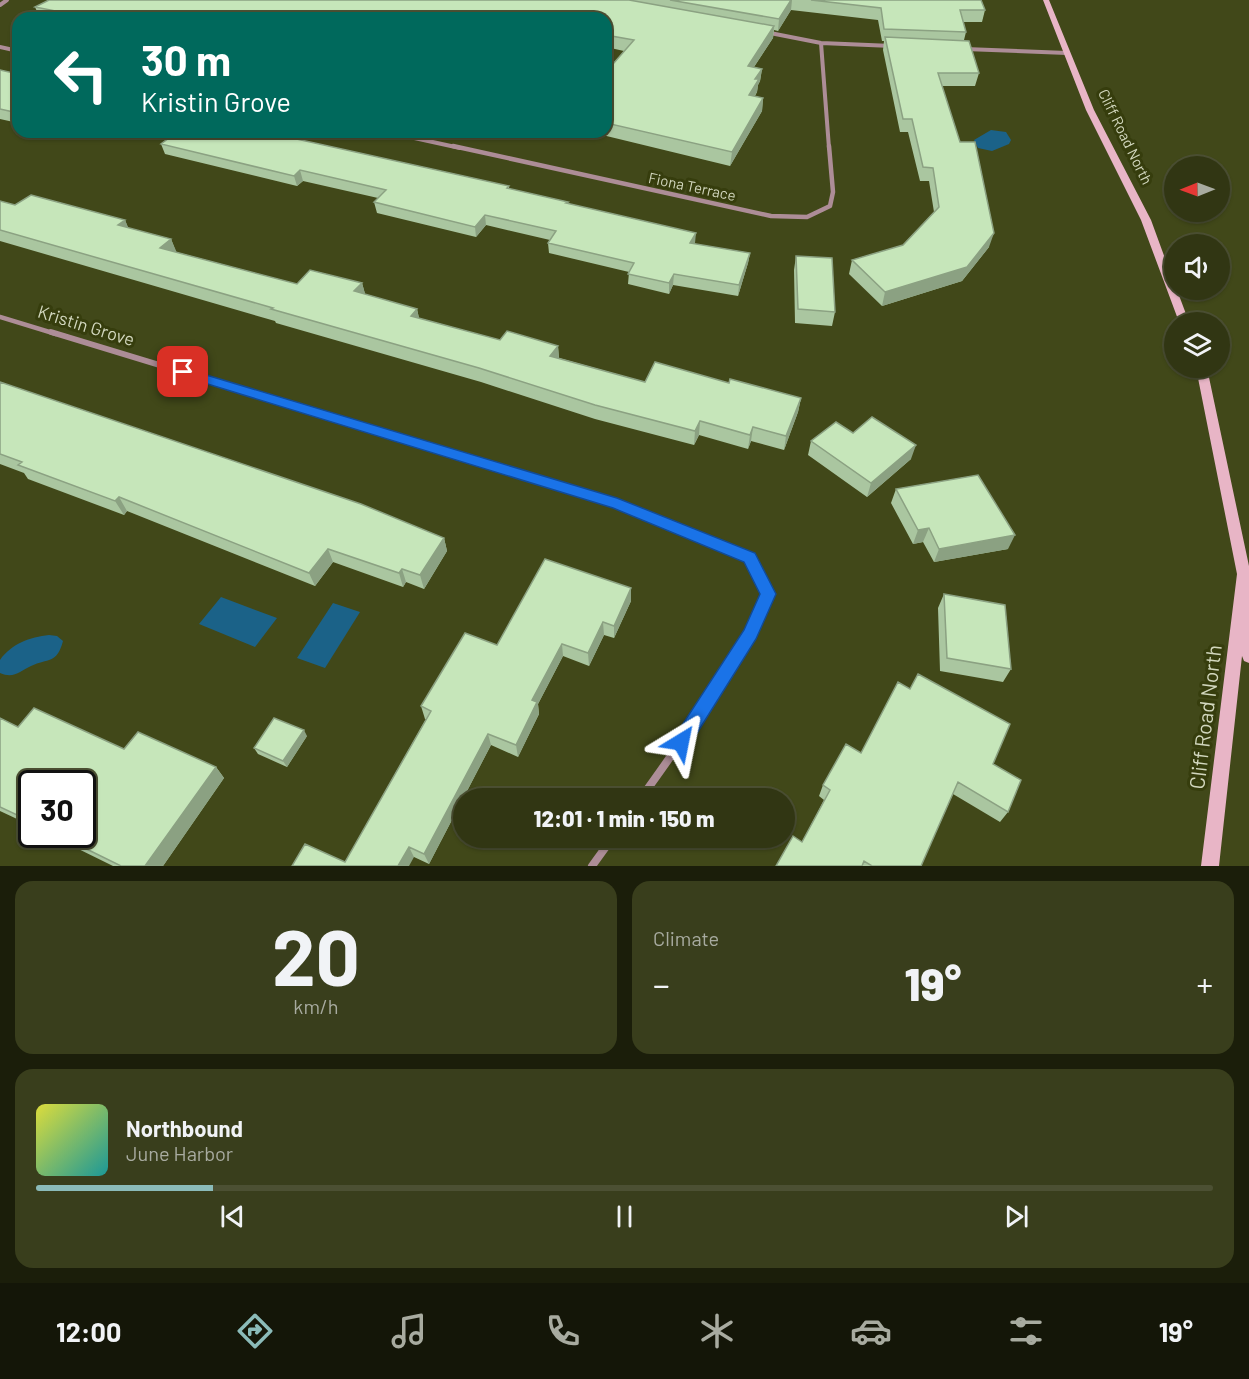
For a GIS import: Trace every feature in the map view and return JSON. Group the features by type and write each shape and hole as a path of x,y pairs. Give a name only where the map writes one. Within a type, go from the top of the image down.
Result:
{"street":[{"path":"0,5 7,0"},
{"name":"Cliff Road North","path":"1046,0 1090,110 1146,220 1180,312"},
{"path":"763,32 821,43 902,46"},
{"name":"Fiona Terrace","path":"414,138 771,216 807,217 830,206 833,192 821,43"},
{"path":"960,49 1067,53"},
{"name":"Kristin Grove","path":"0,317 617,504 749,557 768,594 751,634 694,724 648,788"},
{"name":"Cliff Road North","path":"1203,378 1247,573 1249,656"},
{"name":"Cliff Road North","path":"1210,866 1247,573"},
{"path":"592,866 605,848"}],"water":[{"path":"991,130 1006,132 1011,140 1009,144 992,151 978,148 974,140"},
{"path":"221,597 277,618 255,647 199,624"},
{"path":"333,603 360,612 325,668 297,658"},
{"path":"49,635 57,636 63,641 55,657 13,675 0,673 0,660 4,654 28,640"}],"building":[{"path":"49,0 629,0 774,26 748,66 762,69 749,95 763,98 732,152 612,124 612,65 634,40 612,36 612,12 60,12 35,7"},
{"path":"670,0 791,0 779,19"},
{"path":"811,0 981,0 985,10 960,10 966,32 884,29 881,8"},
{"path":"885,37 969,41 979,73 938,73 960,142 975,142 994,233 967,267 885,292 852,260 903,245 939,207 933,168 923,167 912,119 903,119"},
{"path":"0,70 12,73 12,112 0,109"},
{"path":"169,138 292,138 509,186 507,188 696,233 690,243 750,253 739,285 674,274 669,283 628,274 634,263 548,243 556,231 485,215 475,227 374,202 386,190 300,170 294,176 161,144"},
{"path":"31,195 125,220 118,225 171,239 160,248 297,284 310,270 362,283 354,291 417,309 411,316 500,340 507,331 558,346 550,356 645,382 655,362 729,383 730,379 801,398 786,436 753,427 750,435 700,421 695,431 595,405 479,368 0,230 0,201 15,205"},
{"path":"796,256 832,258 835,312 798,309"},
{"path":"0,382 361,504 444,538 420,575 402,569 399,573 328,549 309,573 119,497 115,501 18,465 22,462 0,454"},
{"path":"872,417 916,445 871,483 811,441 836,422 853,433"},
{"path":"978,475 1015,535 939,549 929,528 918,530 896,489"},
{"path":"545,559 631,588 614,626 603,622 588,653 562,644 532,700 537,702 516,745 488,734 459,788 453,788 453,800 424,854 409,847 398,866 292,866 305,844 345,862 431,711 421,706 465,633 497,645"},
{"path":"944,594 1005,605 1011,669 947,658"},
{"path":"918,674 1010,724 993,764 1021,780 1008,812 958,782 921,866 872,866 864,861 862,866 776,866 786,848 795,848 795,837 802,842 830,790 823,785 846,744 861,753 898,682 910,689"},
{"path":"34,708 124,749 138,732 216,767 145,866 121,866 84,848 96,848 96,770 18,770 18,815 0,807 0,718 18,727"},
{"path":"274,718 304,730 283,761 254,748"}],"route":[{"path":"183,372 617,504 749,557 768,594 751,634 681,742"}]}
